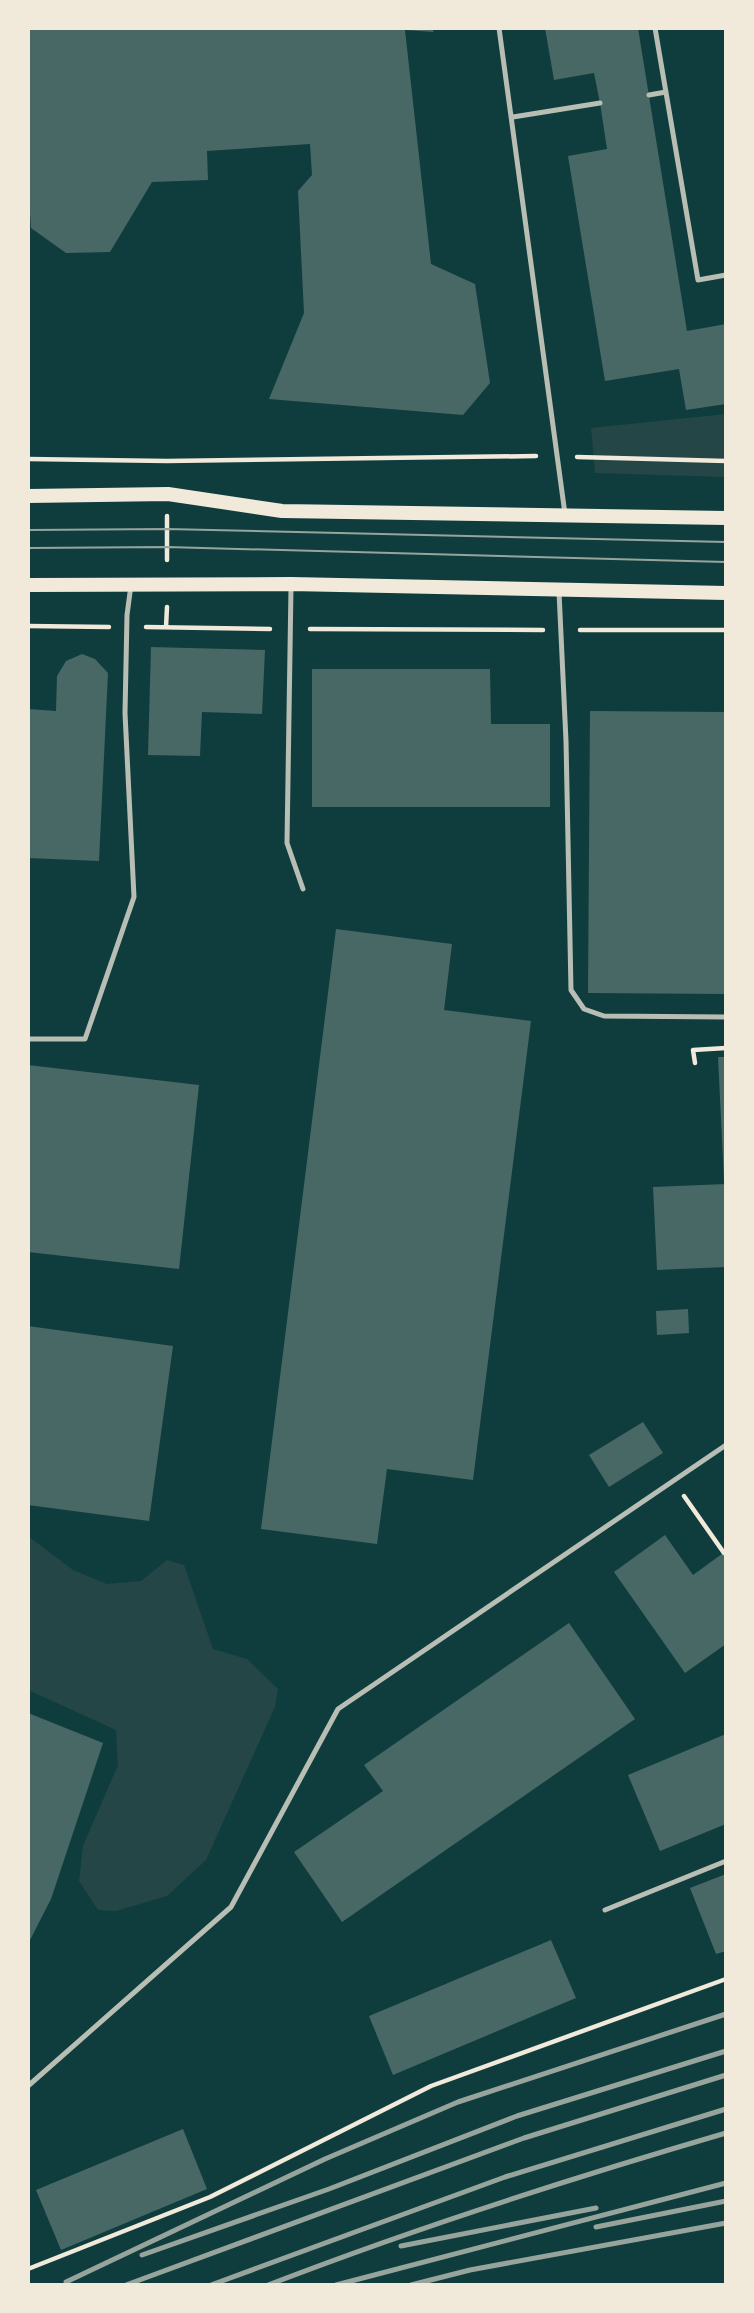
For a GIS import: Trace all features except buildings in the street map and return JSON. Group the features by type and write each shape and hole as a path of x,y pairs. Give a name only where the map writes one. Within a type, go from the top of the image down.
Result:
{"main road":[{"path":"28,496 168,494 282,511 726,518"},
{"path":"28,585 291,584 726,593"}],"lane":[{"path":"499,28 565,514"},
{"path":"656,28 698,280 726,275"},
{"path":"649,95 666,92"},
{"path":"513,117 600,103"},
{"path":"291,584 287,843 303,889"},
{"path":"28,1040 85,1039 134,897 125,713 126,627 131,585"},
{"path":"559,589 571,990 584,1009 604,1016 726,1017"},
{"path":"28,2086 231,1907 338,1709 726,1445"},
{"path":"605,1910 726,1861"}],"path":[{"path":"28,459 167,461 537,456 559,459 583,456 726,461"},
{"path":"166,627 167,461"},
{"path":"28,626 726,631"},
{"path":"695,1063 693,1050 726,1048"},
{"path":"673,1480 724,1553"},
{"path":"28,2269 210,2197 431,2086 726,1979"}],"shaded area":[{"path":"726,414 726,477 595,473 591,428"},
{"path":"28,1536 73,1570 107,1584 141,1581 167,1560 184,1565 213,1649 247,1659 278,1689 275,1707 206,1860 167,1896 116,1911 98,1910 79,1881 83,1846 118,1765 116,1730 28,1690"}],"tram line":[{"path":"28,530 167,529 726,542"},
{"path":"28,548 167,547 726,562"}],"railway":[{"path":"66,2282 325,2159 458,2102 726,2014"},
{"path":"142,2255 329,2189 517,2116 726,2051"},
{"path":"126,2285 524,2138 726,2075"},
{"path":"211,2285 505,2177 726,2109"},
{"path":"268,2285 495,2204 726,2133"},
{"path":"336,2285 726,2183"},
{"path":"596,2227 726,2201"},
{"path":"401,2246 596,2208"},
{"path":"411,2285 470,2270 726,2223"}]}
